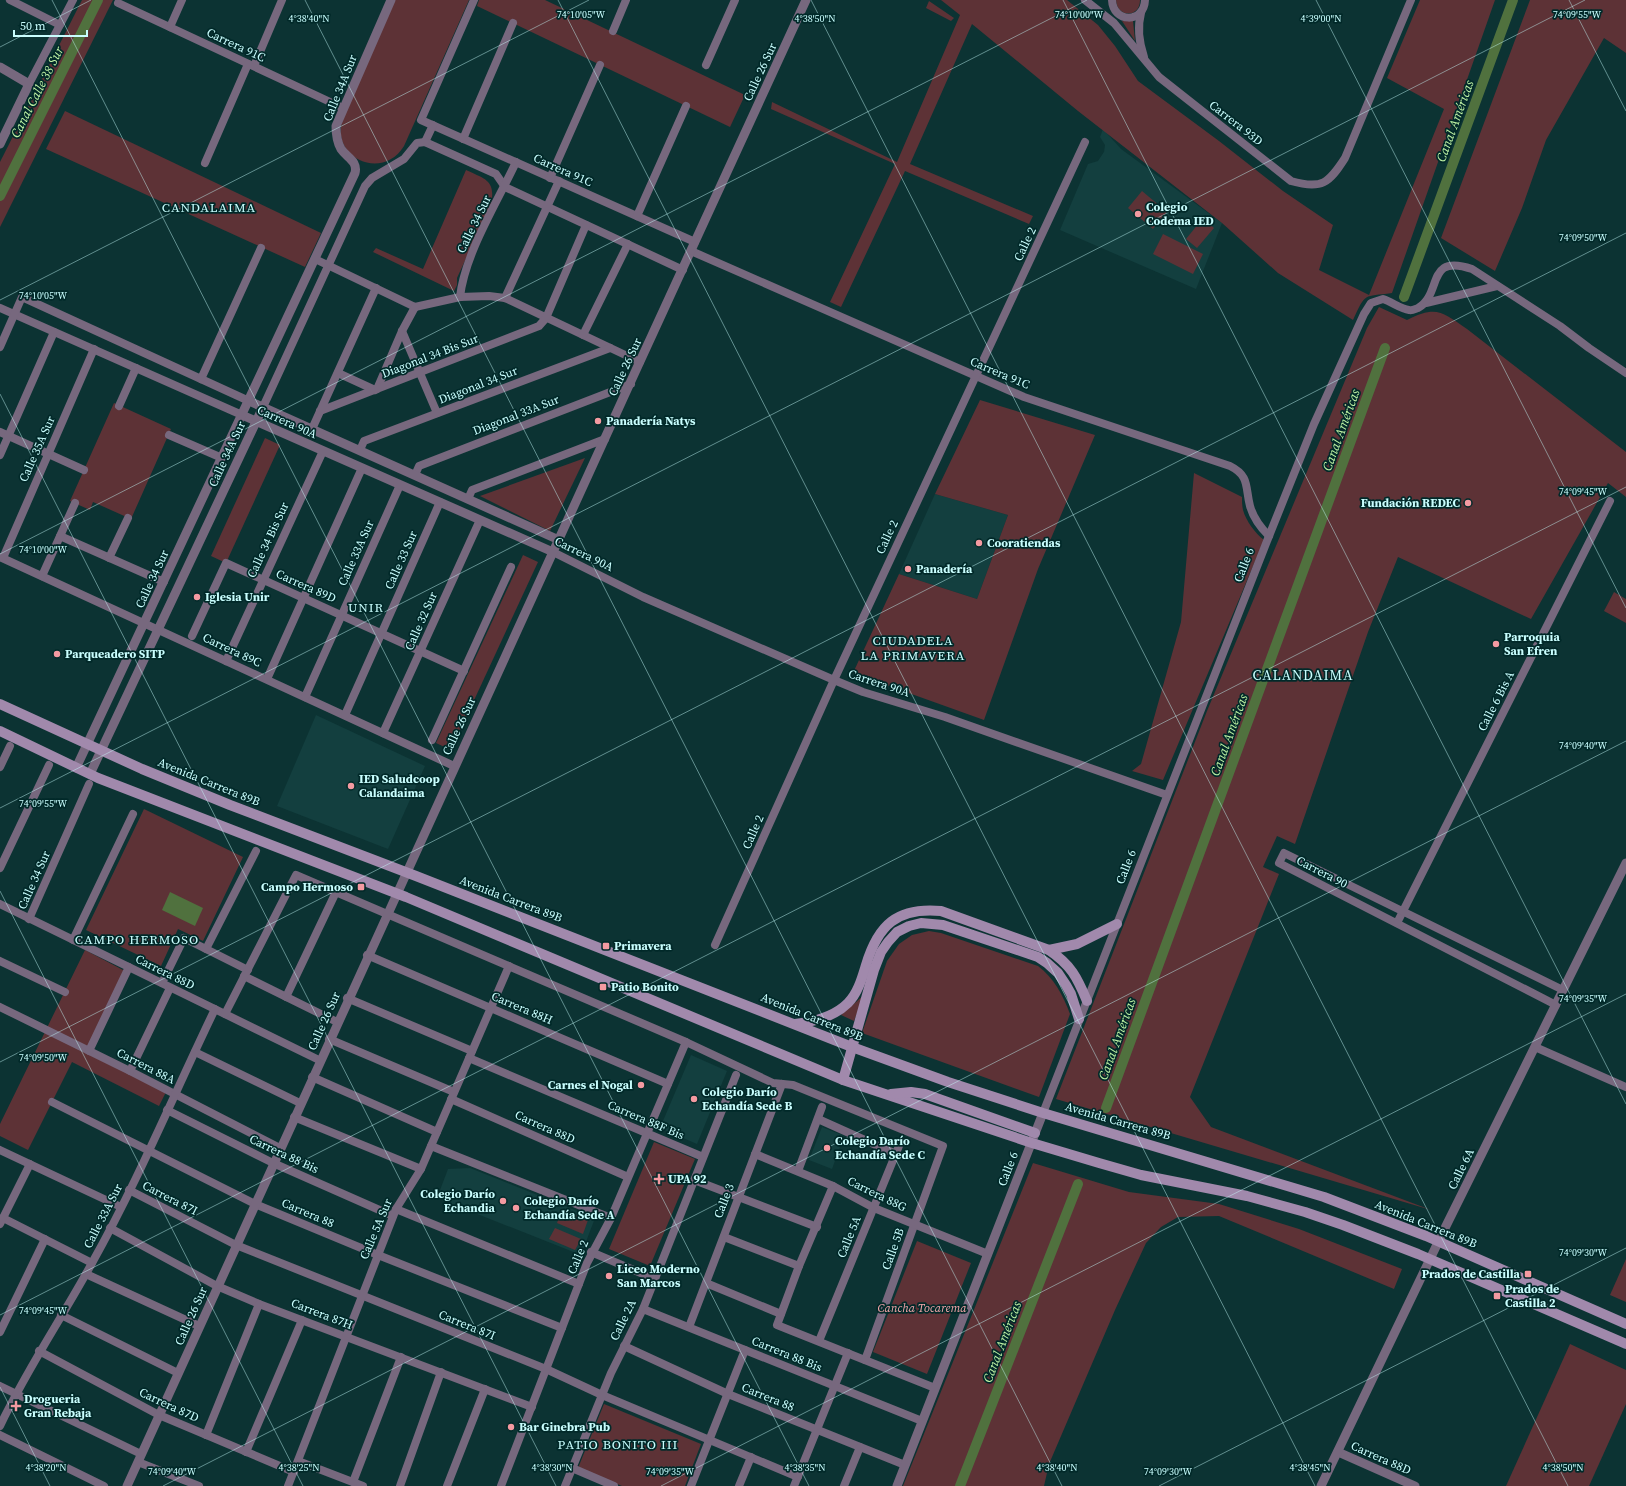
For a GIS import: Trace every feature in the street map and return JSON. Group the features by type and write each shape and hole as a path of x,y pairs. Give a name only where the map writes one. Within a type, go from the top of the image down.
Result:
{"main road":[{"name":"Avenida Carrera 89B","path":"0,704 87,744 230,805 852,1047 948,1082 1043,1113 1324,1197 1439,1242 1626,1324"},
{"path":"0,731 76,768 89,779 395,893 843,1080 1032,1143 1141,1175 1247,1196 1305,1212 1372,1235 1626,1344"},
{"path":"794,1024 825,1017 849,1003 858,988 870,952 878,934 885,926 895,919 916,911 928,910 941,911 1049,950 1063,960 1071,970 1087,1001"},
{"path":"843,1080 874,970 881,952 897,932 909,926 921,923 943,925 1038,957 1058,972 1071,994 1079,1019"},
{"path":"1049,950 1077,944 1117,924"},
{"path":"886,1094 911,1092 924,1094 1035,1133"}],"street":[{"path":"10,0 60,25"},
{"path":"0,144 73,0"},
{"path":"170,27 182,0"},
{"path":"205,163 282,0"},
{"name":"Calle 34A Sur","path":"249,401 356,168 355,164 342,149 336,133 338,121 391,0"},
{"name":"Carrera 91C","path":"474,0 421,120 695,242"},
{"path":"613,32 626,0"},
{"path":"706,64 735,0"},
{"name":"Calle 26 Sur","path":"127,1486 347,998 631,384 806,0"},
{"name":"Carrera 93D","path":"1086,0 1118,28 1159,77 1188,102 1291,181 1306,185 1321,184 1334,174 1345,158 1411,0"},
{"name":"Carrera 93D","path":"1145,1 1138,24 1139,38 1145,62"},
{"name":"Carrera 91C","path":"118,3 343,108"},
{"path":"1113,3 1118,14 1127,18 1137,16 1141,13"},
{"name":"Carrera 93D","path":"1113,3 1114,17 1118,28"},
{"name":"Carrera 93D","path":"1101,12 1114,17 1127,18"},
{"path":"463,139 513,23"},
{"path":"550,178 600,65"},
{"path":"0,67 30,84"},
{"path":"637,216 686,106"},
{"path":"432,125 425,142 496,174 505,187 683,270"},
{"name":"Calle 34A Sur","path":"89,779 101,750 263,407 360,195 368,181 404,159 418,143 425,142"},
{"name":"Calle 2","path":"715,945 834,680 1085,142"},
{"name":"Calle 34 Sur","path":"460,297 462,280 471,255 516,162"},
{"path":"505,298 558,181"},
{"path":"546,318 586,225"},
{"path":"583,335 628,244"},
{"path":"201,379 261,248"},
{"name":"Carrera 91C","path":"691,251 1024,397 1236,469 1243,476 1247,484 1250,506 1262,529 1269,536"},
{"path":"315,259 415,307 460,297 489,296 505,298 640,362"},
{"path":"1426,303 1439,273 1448,266 1472,269 1560,326 1626,373"},
{"path":"1426,303 1497,286"},
{"path":"312,429 376,288"},
{"name":"Carrera 90A","path":"14,314 22,297 559,540"},
{"name":"Calle 6","path":"897,1486 1032,1143 1079,1019 1314,424 1364,314 1371,303 1384,299 1408,310 1413,310 1426,303"},
{"path":"338,372 376,390 402,331 415,307"},
{"name":"Carrera 90A","path":"0,308 553,552 643,597 834,680 864,692 945,717 1167,795"},
{"path":"0,347 14,314"},
{"name":"Diagonal 34 Bis Sur","path":"320,411 539,326 546,318"},
{"path":"402,331 436,413"},
{"path":"0,455 54,332"},
{"name":"Diagonal 34 Sur","path":"360,450 364,441 610,348"},
{"name":"Calle 35A Sur","path":"1,557 94,350"},
{"path":"119,406 136,368"},
{"name":"Diagonal 33A Sur","path":"415,475 419,466 631,384"},
{"name":"Calle 34 Sur","path":"76,768 249,401"},
{"path":"0,432 84,470"},
{"path":"168,434 222,458"},
{"path":"468,499 472,490 605,439"},
{"name":"Calle 34 Bis Sur","path":"226,661 323,451"},
{"path":"267,679 362,468"},
{"name":"Calle 33A Sur","path":"305,697 400,485"},
{"name":"Calle 6 Bis A","path":"1397,923 1610,501"},
{"name":"Calle 33 Sur","path":"345,715 440,502"},
{"path":"42,576 75,503"},
{"path":"109,558 128,518"},
{"name":"Calle 32 Sur","path":"383,733 480,520"},
{"path":"60,536 164,582"},
{"name":"Carrera 89C","path":"1,557 454,766"},
{"name":"Carrera 89D","path":"192,636 226,563 464,671"},
{"path":"432,740 511,567"},
{"path":"0,767 10,746"},
{"path":"0,868 49,765"},
{"name":"Calle 34 Sur","path":"29,919 89,779"},
{"path":"73,940 133,814"},
{"path":"206,949 256,851"},
{"name":"Carrera 90","path":"1556,1005 1279,863 1284,853 1563,990"},
{"name":"Calle 6A","path":"1321,1486 1430,1260 1626,863"},
{"path":"225,1014 296,875 686,1042 773,1082 782,1084"},
{"path":"286,997 336,892"},
{"name":"Carrera 88D","path":"1,907 73,940 320,1060"},
{"path":"162,983 184,938 206,949 286,997 337,1022"},
{"name":"Carrera 88H","path":"367,955 668,1084"},
{"path":"0,961 65,992"},
{"name":"Calle 5A Sur","path":"288,1486 394,1213 421,1169 509,966"},
{"path":"89,1051 129,967"},
{"path":"130,1071 170,988"},
{"name":"Carrera 88F Bis","path":"347,998 647,1134 703,1157"},
{"name":"Carrera 88A","path":"0,1008 130,1071 280,1148"},
{"name":"Calle 33A Sur","path":"0,1426 15,1394 39,1351 86,1274 121,1207 149,1151 215,1009"},
{"name":"Carrera 88D","path":"329,1039 628,1177"},
{"name":"Calle 2","path":"502,1486 591,1252 610,1218 686,1042"},
{"path":"1535,1047 1626,1087"},
{"path":"195,1052 300,1103"},
{"name":"Calle 2A","path":"565,1486 617,1359 643,1309 736,1074"},
{"path":"312,1077 437,1132"},
{"name":"Calle 5B","path":"782,1084 792,1085 943,1146 866,1360"},
{"name":"Calle 3","path":"689,1327 782,1084"},
{"name":"Carrera 88","path":"52,1102 255,1204 378,1255 562,1328"},
{"path":"798,1171 822,1107"},
{"name":"Carrera 88 Bis","path":"167,1110 273,1163 394,1213 579,1284"},
{"path":"294,1117 421,1169"},
{"path":"818,1120 896,1154"},
{"name":"Calle 5A","path":"819,1341 901,1141"},
{"path":"431,1146 610,1218"},
{"path":"0,1150 121,1207"},
{"name":"Carrera 88G","path":"755,1154 833,1186 874,1208 988,1254"},
{"path":"30,1164 2,1221 45,1239 92,1263"},
{"path":"694,1180 816,1227"},
{"path":"833,1186 799,1266 777,1325 935,1388"},
{"name":"Carrera 87I","path":"129,1190 236,1245 546,1369 798,1477"},
{"name":"Carrera 87H","path":"110,1228 217,1286 259,1304 532,1407"},
{"path":"724,1237 799,1266"},
{"path":"0,1332 45,1239"},
{"path":"591,1252 655,1279"},
{"path":"86,1274 199,1326"},
{"path":"706,1283 782,1314"},
{"path":"206,1435 259,1304"},
{"name":"Carrera 88 Bis","path":"643,1309 922,1420"},
{"path":"61,1315 178,1373"},
{"path":"246,1452 302,1320"},
{"name":"Carrera 88","path":"624,1346 728,1394 905,1465"},
{"path":"691,1486 745,1350"},
{"name":"Carrera 87D","path":"39,1351 159,1415 294,1472"},
{"path":"794,1486 848,1353"},
{"path":"298,1461 359,1485 401,1357"},
{"path":"400,1486 441,1372"},
{"path":"0,1386 140,1458 199,1486"},
{"path":"448,1486 485,1389"},
{"path":"0,1435 104,1486"},
{"path":"844,1486 860,1447"},
{"name":"Carrera 88D","path":"1338,1452 1415,1486"},
{"path":"739,1486 751,1457"},
{"path":"572,1468 614,1486"}],"shaded area":[{"name":"Colegio Codema IED","path":"1103,129 1121,149 1222,223 1196,289 1060,230 1088,164 1098,161 1104,152 1105,145 1100,137"},
{"path":"935,494 1008,515 977,599 899,574"},
{"name":"IED Saludcoop Calandaima","path":"316,715 425,766 388,849 277,806"},
{"path":"170,892 203,908 195,926 162,910"},
{"name":"Colegio Darío Echandía Sede B","path":"691,1055 727,1071 697,1144 660,1128"},
{"name":"Colegio Darío Echandía Sede C","path":"822,1127 844,1136 832,1169 809,1160"},
{"name":"Colegio Darío Echandía Sede A","path":"470,1168 595,1218 581,1255 437,1198 448,1169"}],"green space":[{"path":"82,0 113,0 0,227 0,162"},
{"path":"395,0 469,0 404,146 394,157 383,162 371,163 360,160 350,154 344,144 341,133 343,119"},
{"path":"479,0 545,0 745,95 730,127 477,6"},
{"path":"941,0 1067,0 1098,25 1115,46 1138,81 1283,191 1333,225 1319,270 1369,295 1444,109 1387,78 1420,0 1495,0 1392,293 1370,296 1363,300 1353,320 1278,273 1222,223 1078,111 972,24 910,164 1033,216 1029,224 905,171 841,307 830,302 895,164 771,109 772,102 897,162 960,15"},
{"path":"1116,0 1140,0 1139,6 1136,10 1133,13 1128,14 1120,10 1117,6"},
{"path":"1530,0 1626,0 1626,53 1604,38 1546,140 1522,208 1495,271 1441,238"},
{"path":"929,1 954,18 951,21 926,8"},
{"path":"1122,21 1133,21 1135,41"},
{"path":"65,111 321,233 305,267 46,149"},
{"path":"466,170 488,181 492,190 492,196 491,204 457,278 457,285 454,291 373,252 376,248 423,269"},
{"path":"1142,191 1167,212 1153,229 1128,208"},
{"path":"1203,218 1214,228 1197,248 1186,239"},
{"path":"1163,234 1203,254 1193,274 1153,254"},
{"path":"1379,307 1407,320 1417,315 1433,312 1439,312 1451,318 1626,452 1626,497 1608,483 1531,619 1398,557 1368,632 1295,844 1277,836 1263,867 1279,874 1190,1097 1211,1127 1431,1210 1056,1099 1207,711 1367,328"},
{"path":"980,400 1095,435 1038,569 984,720 853,673 899,574 977,599 1008,515 935,494"},
{"path":"114,403 171,429 131,519 93,502 90,510 70,501"},
{"path":"265,438 280,445 226,563 211,556"},
{"path":"585,458 550,531 480,496"},
{"path":"1194,473 1242,497 1244,514 1246,518 1254,530 1264,540 1163,780 1132,771 1141,764 1181,622"},
{"path":"523,555 538,562 451,750 436,743"},
{"path":"1614,592 1626,599 1626,623 1604,611"},
{"path":"144,809 243,857 203,941 178,929 161,966 86,930"},
{"path":"929,931 941,933 1038,966 1049,976 1057,987 1070,1014 1039,1097 862,1033 887,961 899,944 912,935"},
{"path":"85,950 125,971 88,1049 167,1090 159,1106 72,1062 28,1150 0,1136 0,1124"},
{"path":"864,995 854,1021 841,1015"},
{"path":"654,1142 695,1159 650,1266 609,1249"},
{"path":"1033,1163 1129,1192 1219,1204 1299,1229 1402,1269 1394,1289 1219,1216 1178,1217 1161,1227 1146,1243 1115,1310 1049,1464 1044,1486 903,1486"},
{"path":"562,1210 588,1220 583,1234 557,1223"},
{"path":"555,1228 581,1239 575,1250 549,1239"},
{"name":"Cancha Tocarema","path":"917,1241 971,1263 927,1374 873,1352"},
{"path":"1626,1259 1626,1302 1610,1295"},
{"path":"1570,1344 1626,1370 1626,1404 1589,1486 1506,1486"},
{"path":"604,1404 701,1444 685,1486 622,1486 578,1468"}],"waterway":[{"name":"Canal Calle 38 Sur","path":"0,196 98,0"},
{"name":"Canal Américas","path":"1404,297 1513,0"},
{"name":"Canal Américas","path":"1106,1108 1385,348"},
{"name":"Canal Américas","path":"960,1486 1078,1184"}],"place":[{"name":"Colegio Codema IED","path":"1138,214"},
{"name":"Panadería Natys","path":"598,421"},
{"name":"Fundación REDEC","path":"1468,503"},
{"name":"Cooratiendas","path":"979,543"},
{"name":"Panadería","path":"908,569"},
{"name":"Iglesia Unir","path":"197,597"},
{"name":"Parroquia San Efren","path":"1496,644"},
{"name":"Parqueadero SITP","path":"57,654"},
{"name":"IED Saludcoop Calandaima","path":"351,786"},
{"name":"Campo Hermoso","path":"361,887"},
{"name":"Primavera","path":"606,946"},
{"name":"Patio Bonito","path":"603,987"},
{"name":"Carnes el Nogal","path":"641,1085"},
{"name":"Colegio Darío Echandía Sede B","path":"694,1099"},
{"name":"Colegio Darío Echandía Sede C","path":"827,1148"},
{"name":"UPA 92","path":"659,1179"},
{"name":"Colegio Darío Echandia","path":"503,1201"},
{"name":"Colegio Darío Echandía Sede A","path":"516,1208"},
{"name":"Prados de Castilla","path":"1528,1274"},
{"name":"Liceo Moderno San Marcos","path":"609,1276"},
{"name":"Prados de Castilla 2","path":"1497,1296"},
{"name":"Drogueria Gran Rebaja","path":"16,1406"},
{"name":"Bar Ginebra Pub","path":"511,1427"}],"district":[{"name":"CANDALAIMA","path":"209,207"},
{"name":"UNIR","path":"366,607"},
{"name":"CIUDADELA LA PRIMAVERA","path":"913,648"},
{"name":"CALANDAIMA","path":"1303,675"},
{"name":"CAMPO HERMOSO","path":"137,939"},
{"name":"PATIO BONITO III","path":"618,1444"}]}
